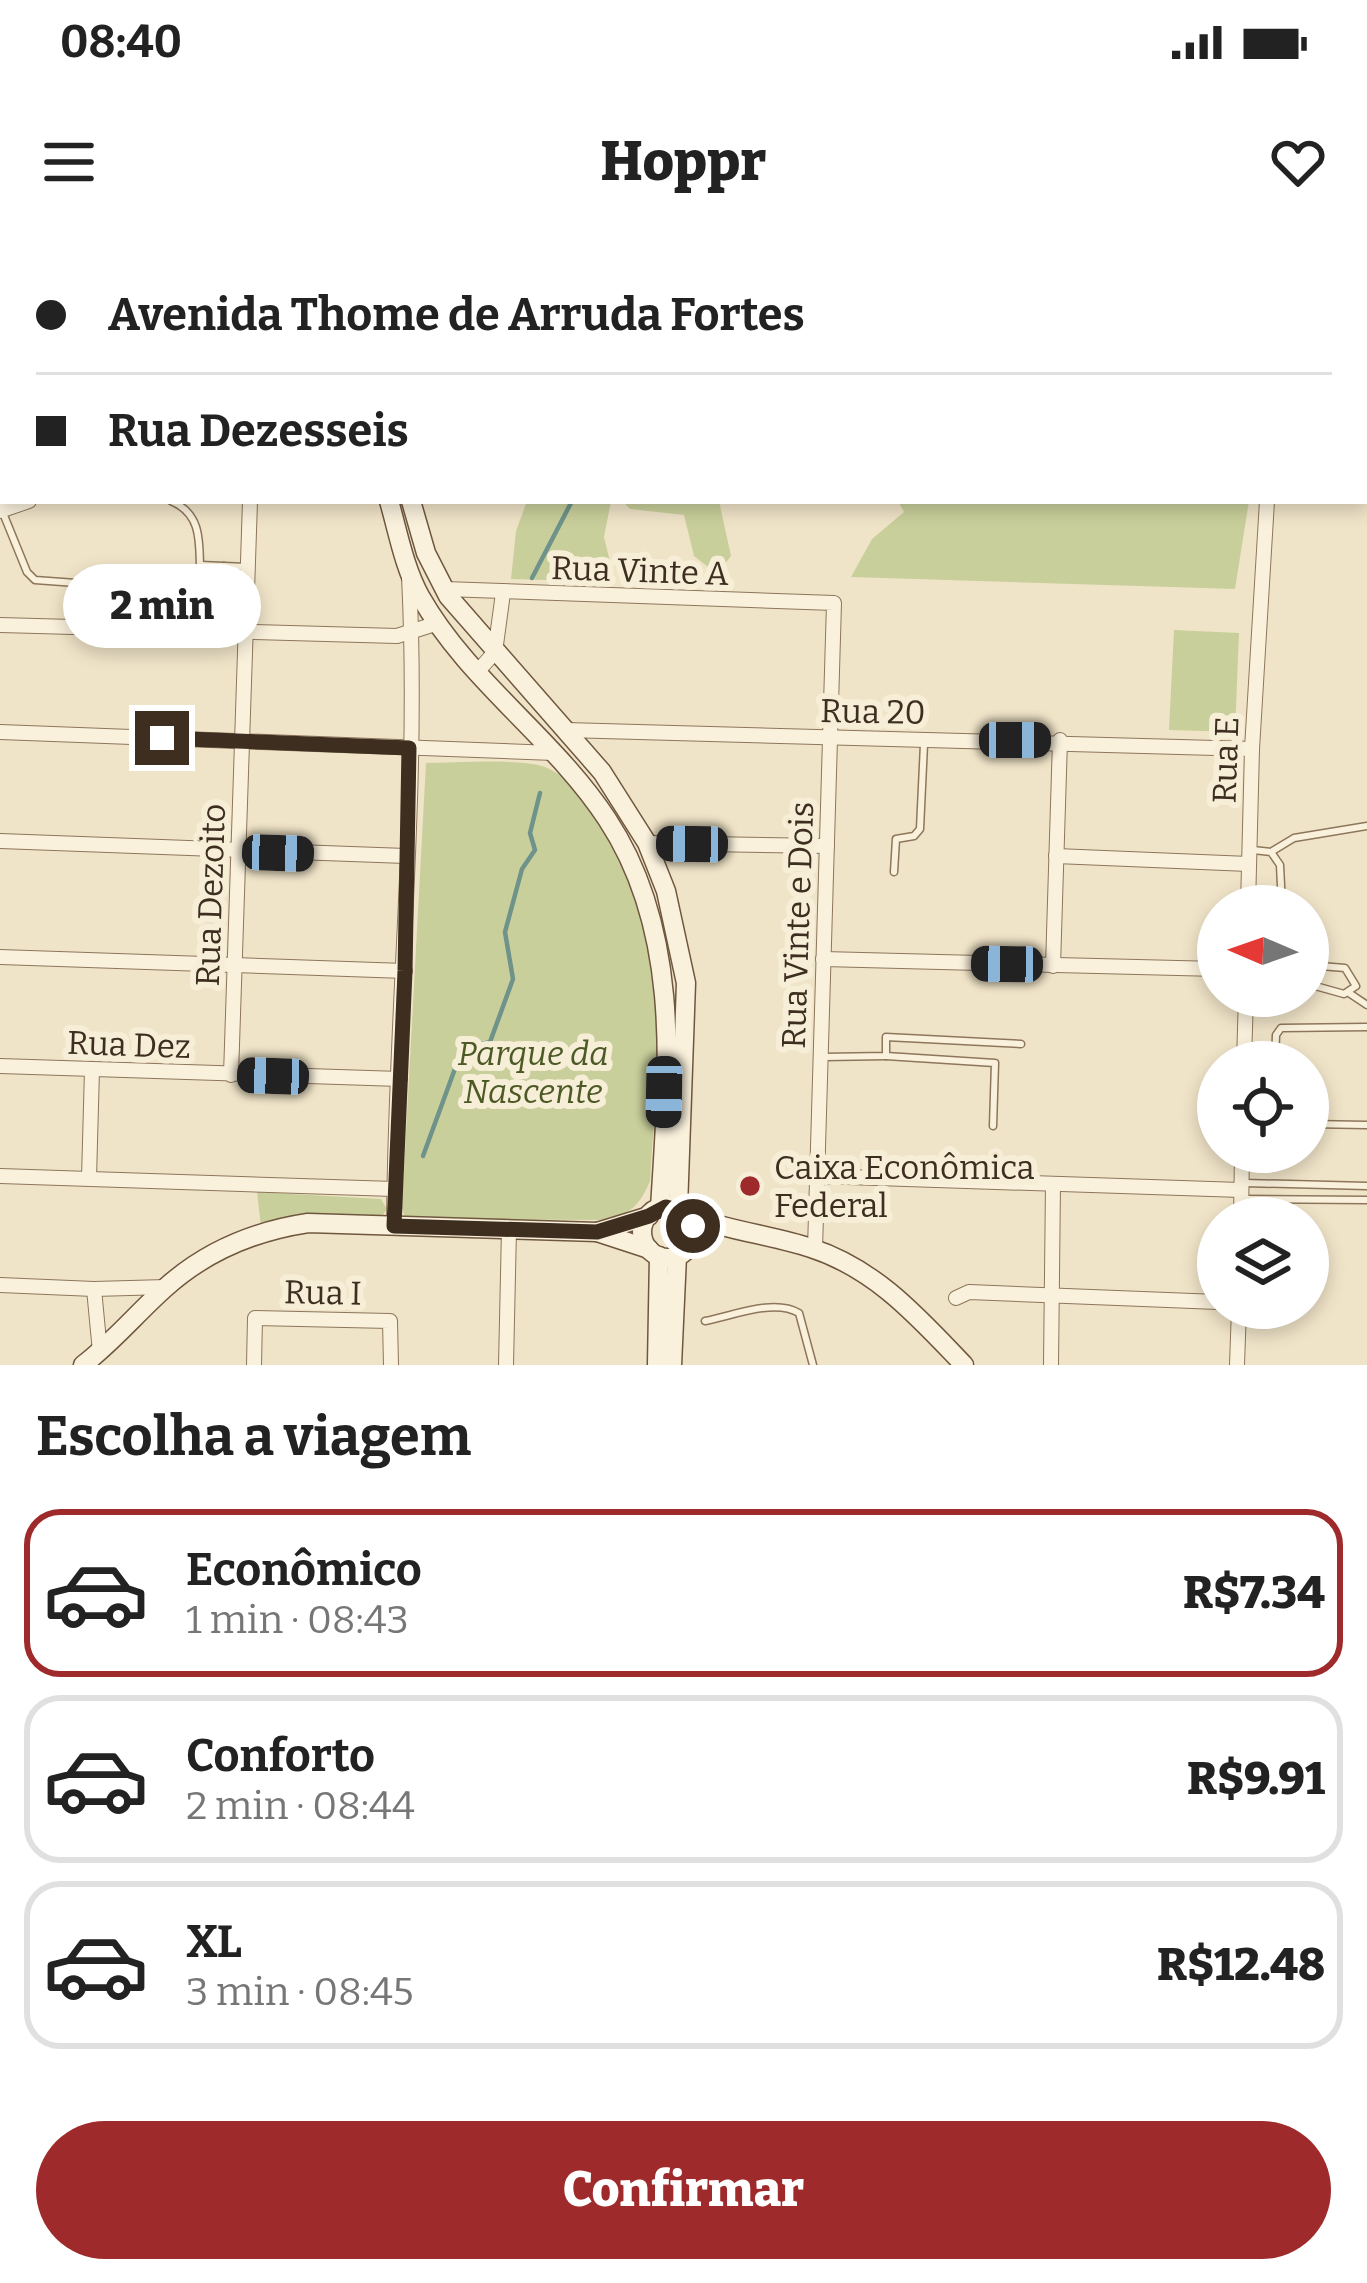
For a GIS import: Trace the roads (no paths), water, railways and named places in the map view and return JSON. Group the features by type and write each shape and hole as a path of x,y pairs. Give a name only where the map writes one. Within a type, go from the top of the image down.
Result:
{"main road":[{"path":"389,504 408,569 438,623 554,753 608,820 631,862 660,948 666,1005 668,1211"},
{"path":"412,504 426,553 444,589 602,772 647,843 666,891 686,983 668,1211 643,1232 662,1254 672,1365"},
{"path":"83,1365 166,1287 212,1254 274,1228 308,1222 597,1232 662,1254 693,1241 693,1226 668,1211"},
{"path":"597,1232 668,1211 814,1249 867,1273 907,1305 964,1365"},
{"path":"657,1365 662,1254"}],"street":[{"name":"Rua Dezoito","path":"231,1075 250,504"},
{"name":"Rua E","path":"1248,885 1267,504"},
{"path":"394,1226 405,971 412,634 408,569"},
{"name":"Rua Vinte A","path":"444,589 834,603"},
{"path":"478,671 495,652 503,593"},
{"name":"Rua Vinte e Dois","path":"814,1249 834,603"},
{"path":"0,626 412,634 438,623"},
{"name":"Rua 20","path":"566,730 1252,748"},
{"path":"0,732 554,753"},
{"path":"1053,966 1060,740"},
{"path":"0,841 406,856"},
{"path":"647,843 827,846"},
{"path":"1056,856 1249,857"},
{"path":"0,957 405,971"},
{"path":"823,959 1197,969"},
{"name":"Rua Dez","path":"0,1066 400,1079"},
{"path":"89,1178 92,1070"},
{"path":"1241,1173 1241,1197"},
{"path":"0,1176 394,1190"},
{"path":"817,1177 1241,1191"},
{"path":"1051,1365 1053,1184"},
{"path":"506,1365 509,1228"},
{"path":"0,1286 166,1287"},
{"path":"94,1289 100,1352"},
{"path":"956,1298 968,1292 1197,1301"},
{"name":"Rua I","path":"254,1365 255,1318 390,1321 391,1365"},
{"path":"1237,1365 1238,1329"}],"lane":[{"path":"179,504 187,507 196,524 200,591 206,597 219,599 224,566"},
{"path":"1,511 27,572 35,580 76,583"},
{"path":"201,565 250,568"},
{"path":"894,872 896,839 914,836 920,829 924,740"},
{"path":"1249,857 1271,852 1281,843 1367,826"},
{"path":"1281,843 1281,885"},
{"path":"1271,852 1280,865"},
{"path":"1329,966 1345,968 1355,981 1349,993"},
{"path":"1329,992 1349,993 1367,1005"},
{"path":"1276,1041 1281,1028 1367,1027"},
{"path":"886,1056 886,1037 1021,1044"},
{"path":"820,1057 995,1063 992,1126"},
{"path":"1329,1124 1367,1125"},
{"path":"1241,1191 1367,1186"},
{"path":"1241,1191 1367,1200"},
{"path":"705,1322 780,1306 793,1308 799,1313 813,1365"}],"waterway":[{"path":"532,578 570,504"},
{"path":"423,1156 460,1055 466,1048 490,1042 513,979 505,932 522,869 535,850 530,833 540,793"}],"place":[{"name":"Caixa Econômica Federal","path":"750,1186"}],"park label":[{"name":"Parque da Nascente","path":"533,1072"}]}
